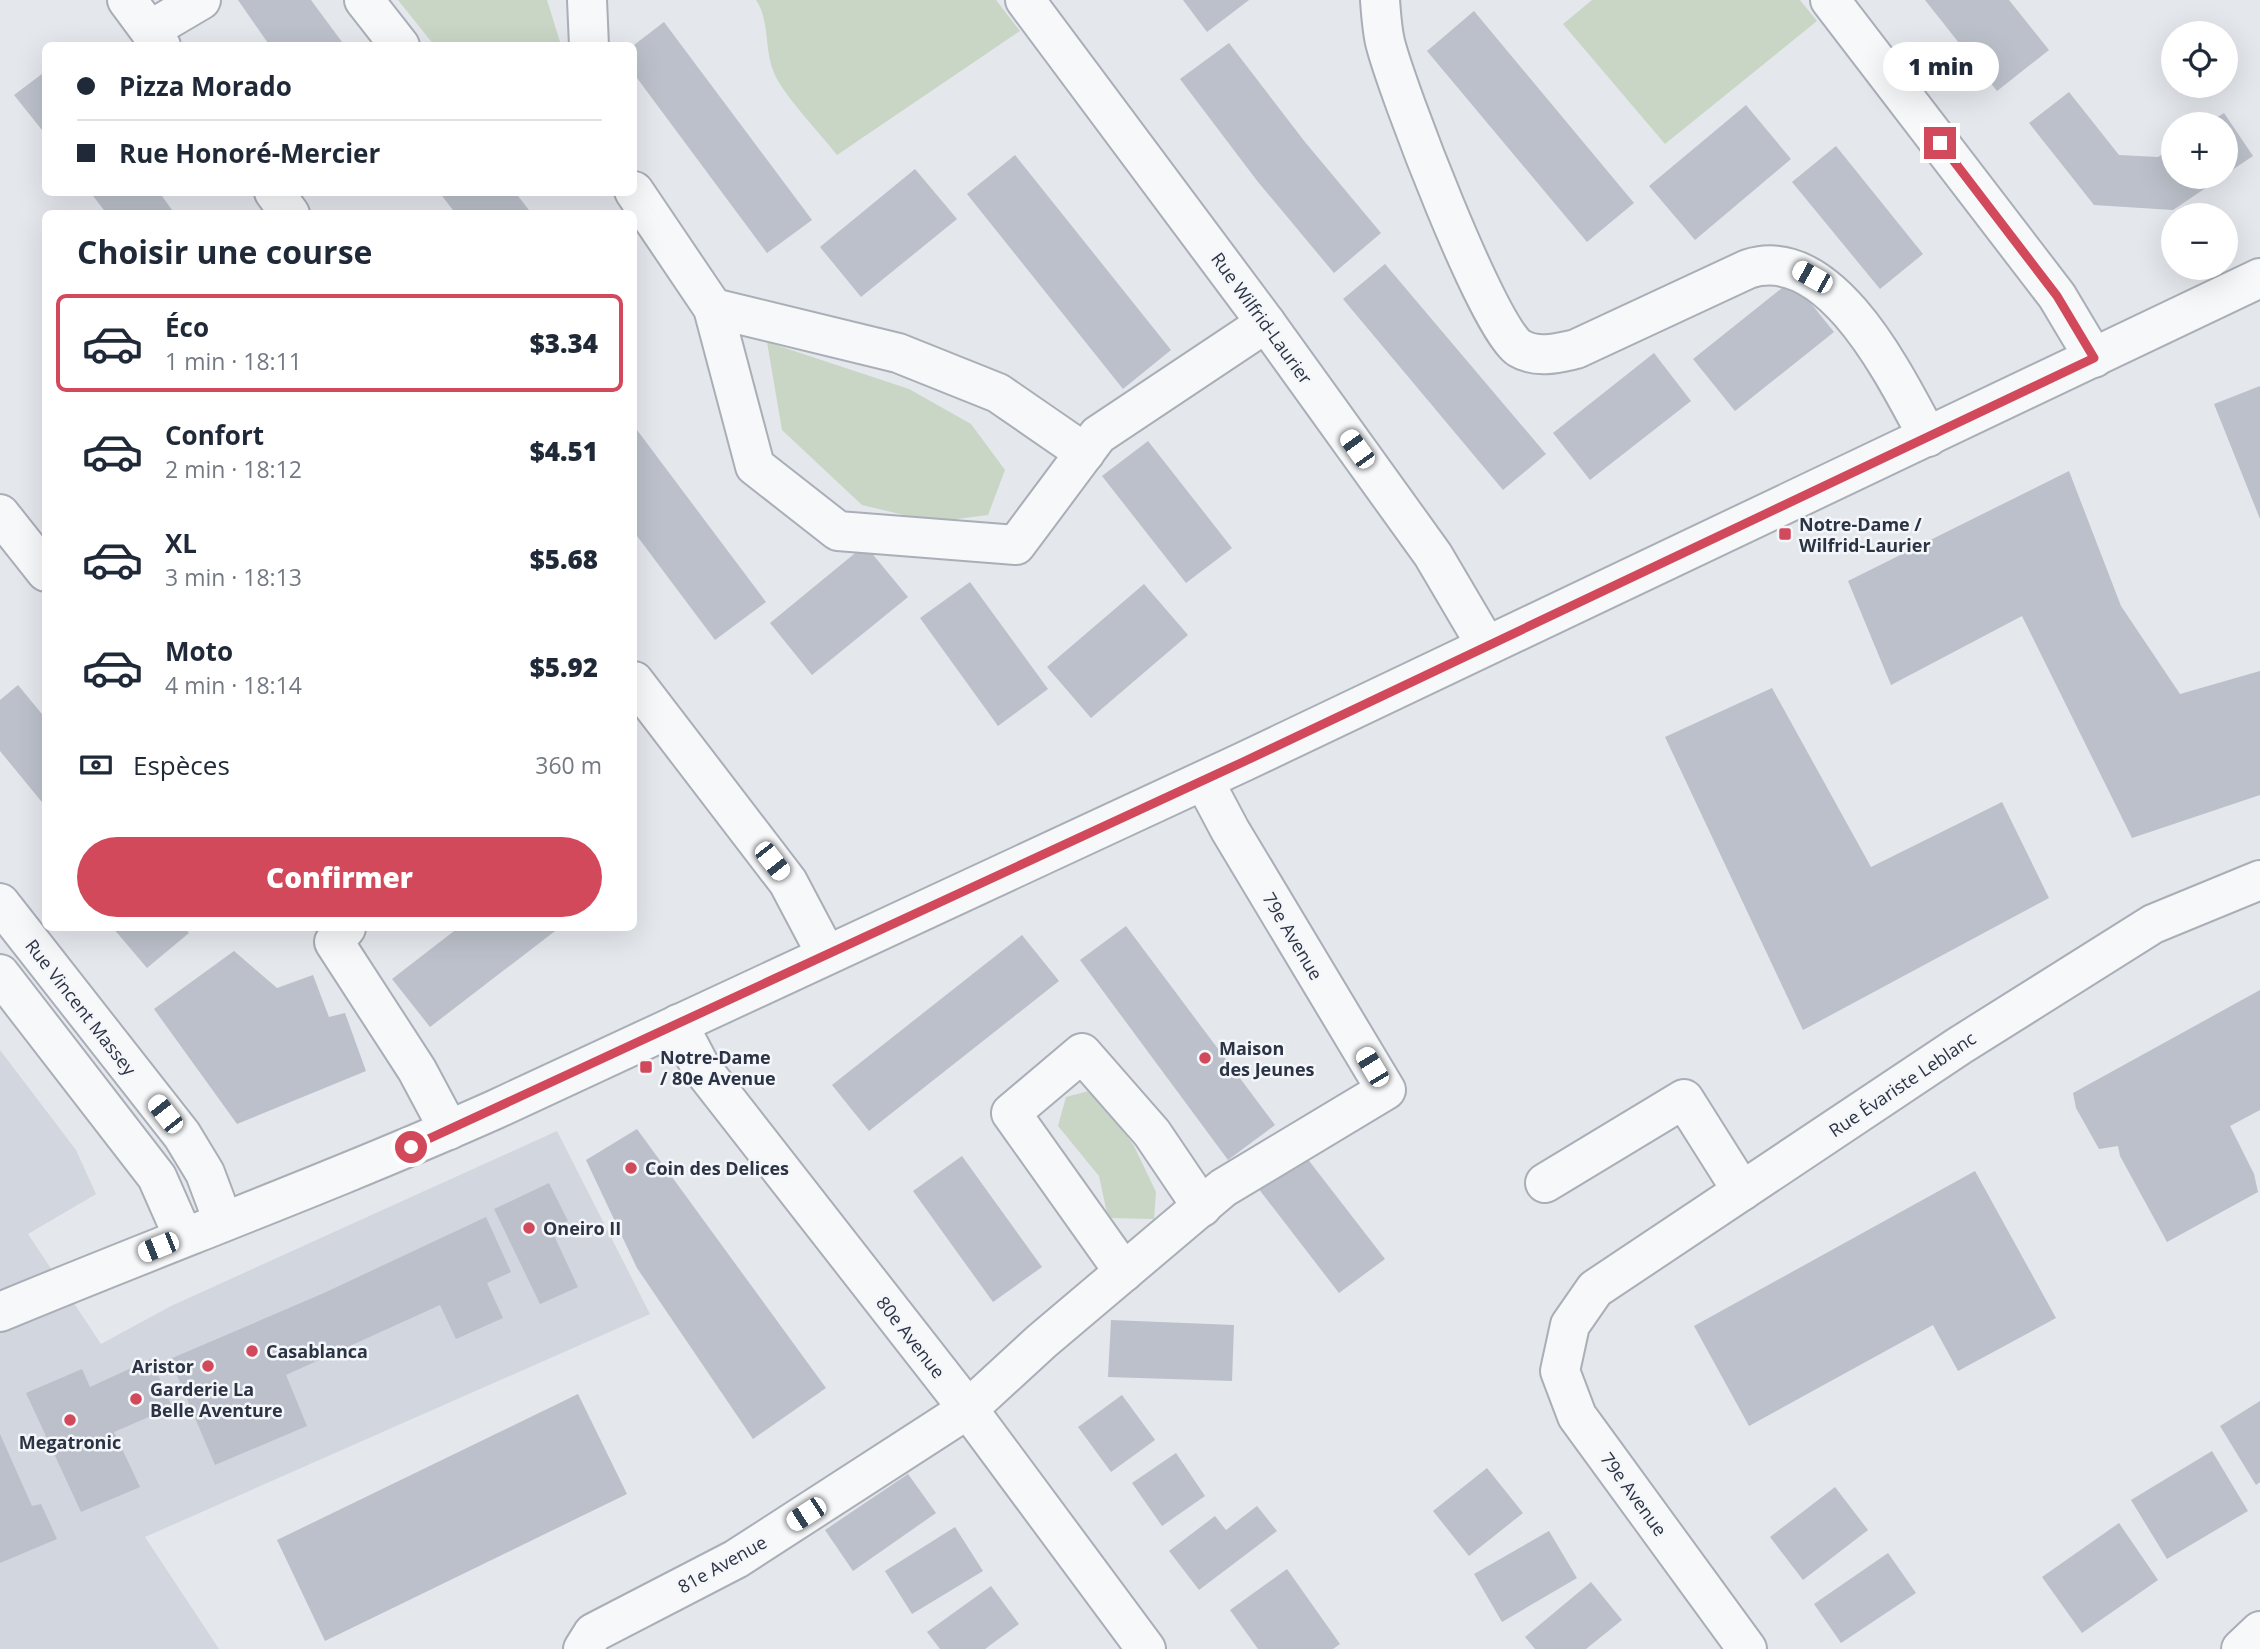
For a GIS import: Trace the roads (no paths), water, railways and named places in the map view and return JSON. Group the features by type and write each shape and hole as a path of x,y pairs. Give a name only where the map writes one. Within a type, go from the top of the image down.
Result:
{"street":[{"path":"127,0 156,38 201,0"},
{"path":"364,0 397,42"},
{"path":"587,0 589,42"},
{"name":"Rue Wilfrid-Laurier","path":"1025,0 1266,323 1445,573 1486,645"},
{"path":"1380,0 1385,40 1404,103 1487,303 1508,340 1520,349 1545,355 1576,349 1748,269 1773,264 1785,266 1812,277 1866,335 1892,371 1928,437"},
{"path":"1830,0 2057,296 2094,358"},
{"path":"637,195 713,308 755,466 838,531 1016,545 1098,435 1266,323"},
{"path":"0,1312 223,1220 376,1162 449,1130 1204,781 2260,278"},
{"path":"713,308 910,358 998,393 1085,453"},
{"path":"0,514 42,567"},
{"path":"637,685 788,882 826,954"},
{"name":"79e Avenue","path":"1204,781 1218,810 1385,1090"},
{"name":"Rue Évariste Leblanc","path":"1570,1325 1595,1289 1959,1045 2153,924 2260,880"},
{"name":"Rue Vincent Massey","path":"0,903 182,1135 205,1173 223,1220"},
{"path":"334,932 449,1130"},
{"path":"0,974 157,1177 183,1236"},
{"name":"80e Avenue","path":"678,1024 700,1066 968,1409 1146,1649"},
{"path":"1124,1272 1011,1113 1082,1053 1152,1133 1202,1207"},
{"name":"81e Avenue","path":"583,1649 593,1633 736,1559 968,1409 1223,1188 1385,1090"},
{"path":"1545,1182 1684,1099 1742,1191"},
{"name":"79e Avenue","path":"1570,1325 1560,1371 1577,1416 1747,1649"},
{"path":"2241,1649 2260,1631"}],"place":[{"name":"Notre-Dame / Wilfrid-Laurier","path":"1785,534"},
{"name":"Maison des Jeunes","path":"1205,1058"},
{"name":"Notre-Dame / 80e Avenue","path":"646,1067"},
{"name":"Coin des Delices","path":"631,1168"},
{"name":"Oneiro II","path":"529,1228"},
{"name":"Casablanca","path":"252,1351"},
{"name":"Aristor","path":"208,1366"},
{"name":"Garderie La Belle Aventure","path":"136,1399"},
{"name":"Megatronic","path":"70,1420"}]}
